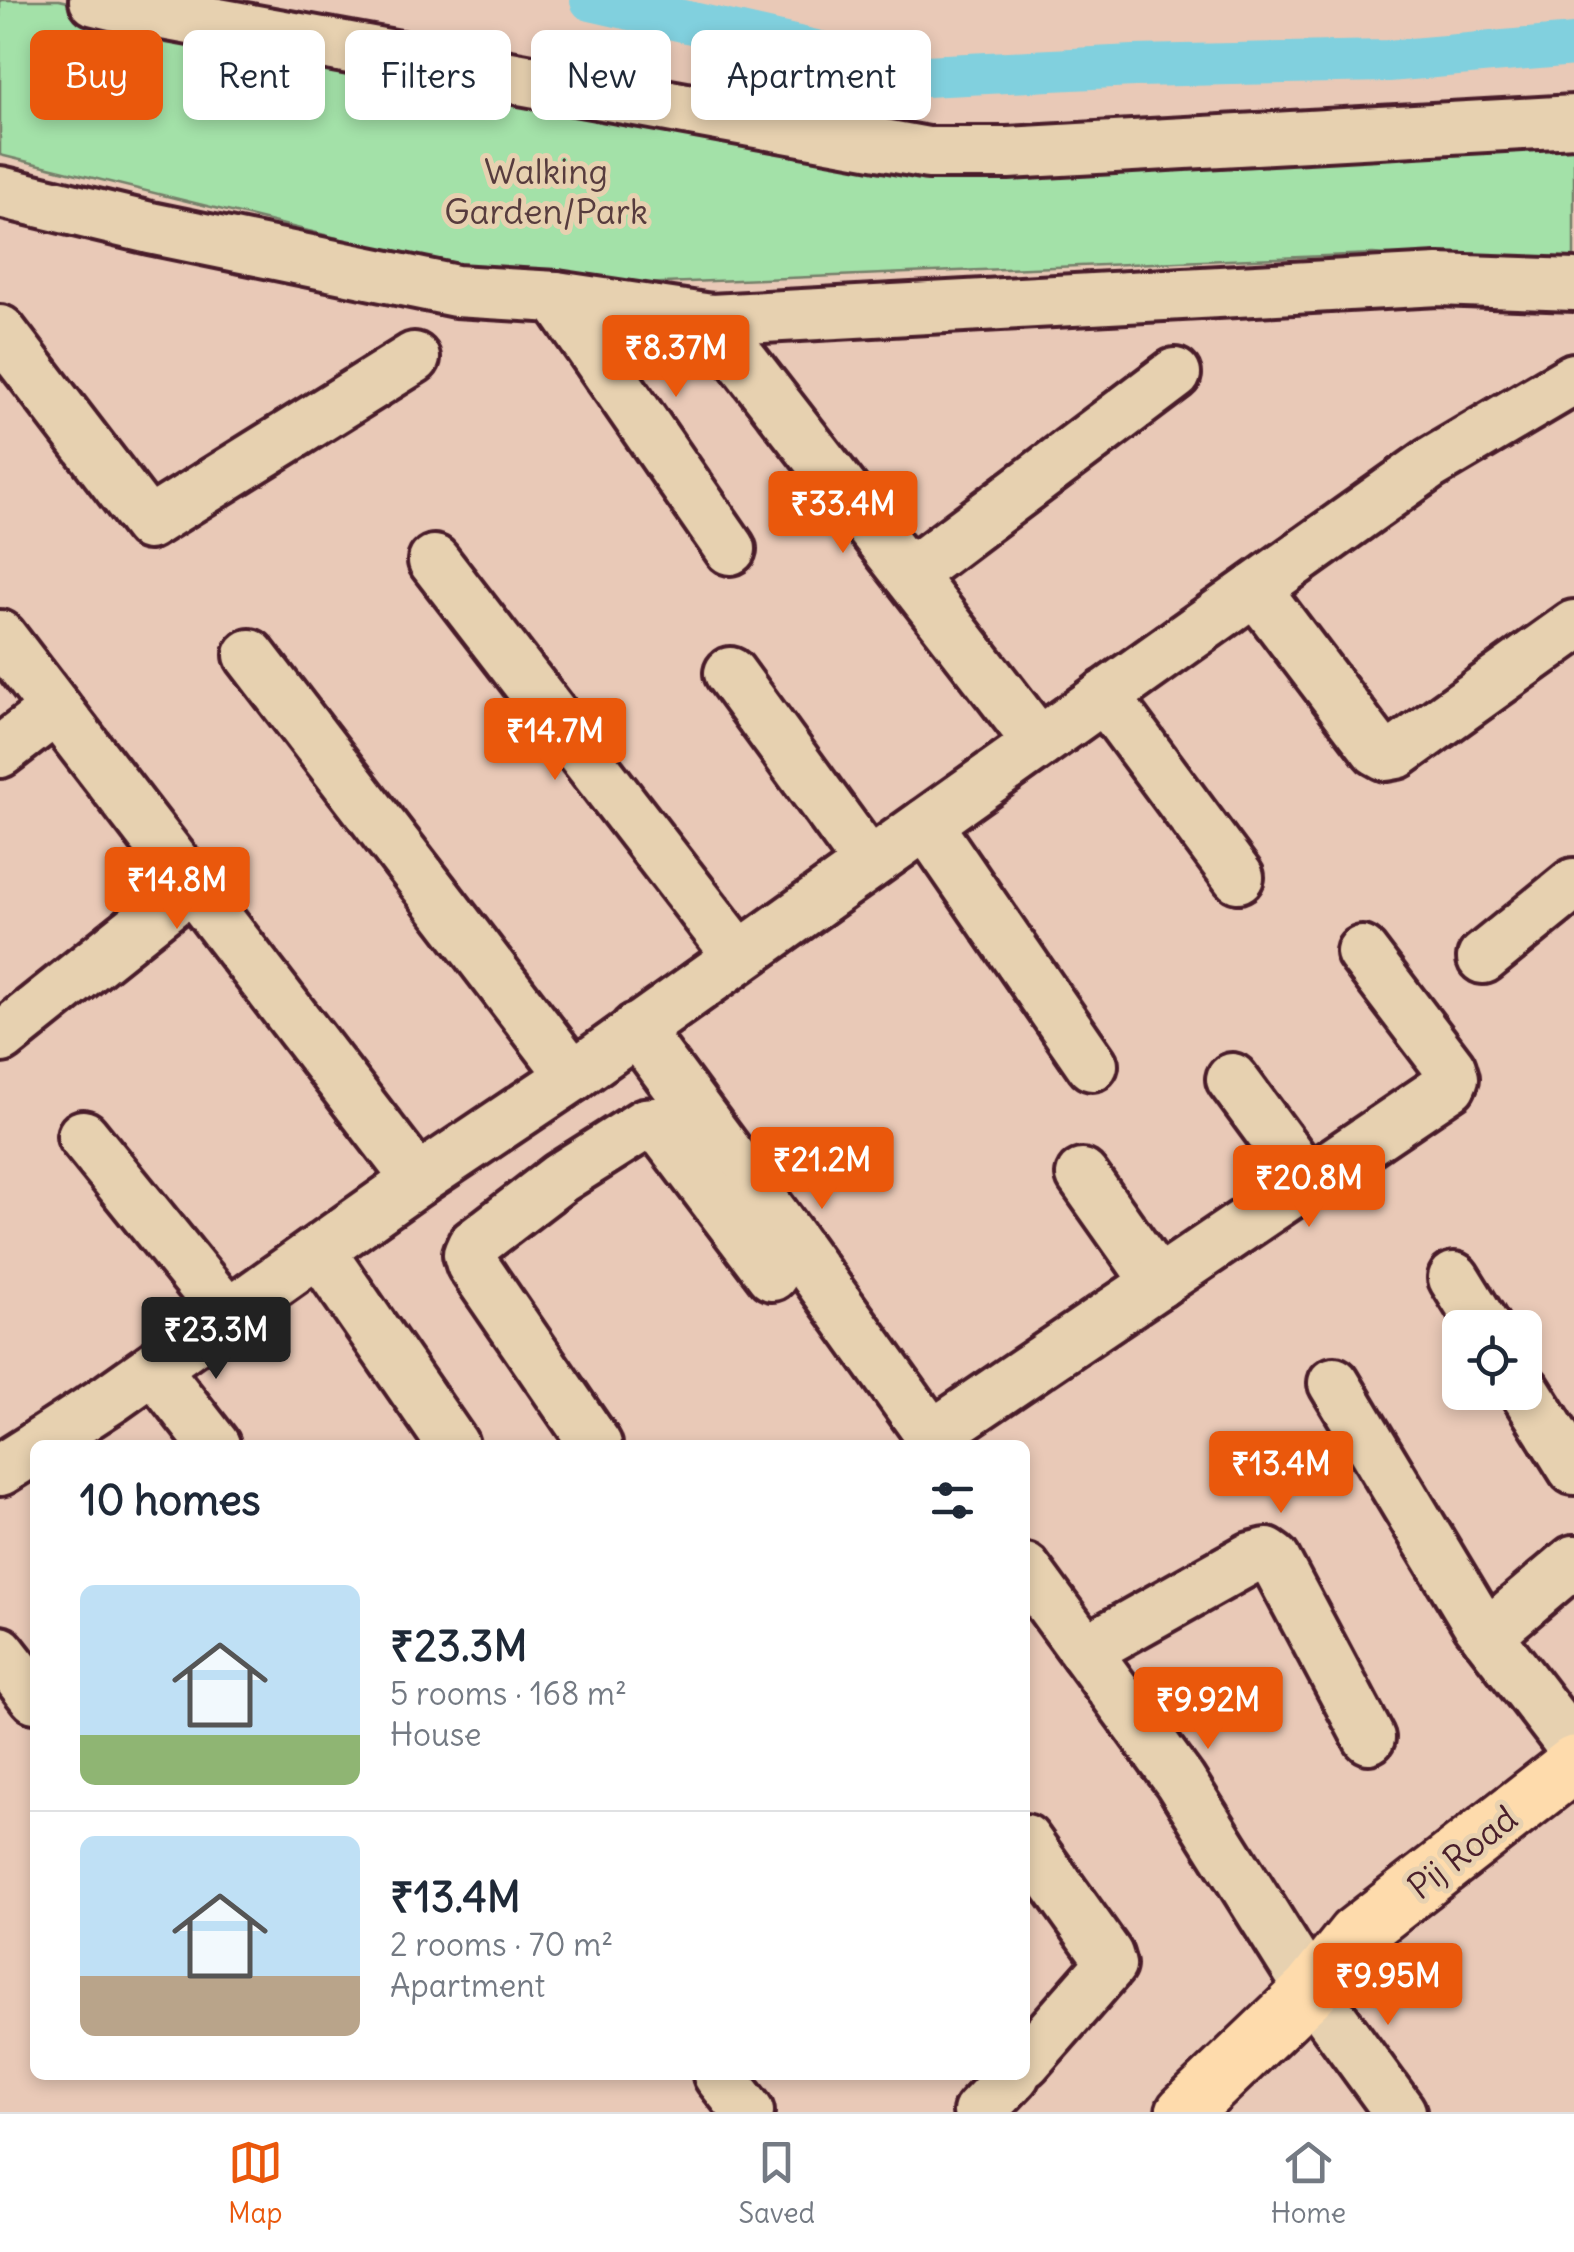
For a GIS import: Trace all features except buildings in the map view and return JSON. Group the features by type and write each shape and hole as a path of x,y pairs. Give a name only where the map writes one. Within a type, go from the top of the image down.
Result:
{"main road":[{"name":"Pij Road","path":"1184,2112 1311,1990 1355,1935 1574,1764"}],"street":[{"path":"95,0 928,153 1008,154 1574,121"},
{"path":"0,192 150,228 456,292 556,297 711,320 1438,280 1574,285"},
{"path":"556,297 730,550"},
{"path":"711,320 1039,743"},
{"path":"0,331 148,524 414,358"},
{"path":"909,576 1175,374"},
{"path":"46,1440 572,1076 1430,464 1574,379"},
{"path":"434,561 739,956"},
{"path":"1255,589 1377,750 1386,755 1396,753 1574,626"},
{"path":"0,636 418,1180"},
{"path":"250,655 572,1076"},
{"path":"730,673 869,864"},
{"path":"1104,696 1238,877"},
{"path":"0,752 56,709"},
{"path":"926,824 1092,1065"},
{"path":"1483,958 1574,884"},
{"path":"2,1037 192,885"},
{"path":"636,1029 935,1440 1158,1283 1450,1086 1450,1068 1362,952"},
{"path":"1232,1079 1308,1182"},
{"path":"513,1114 560,1178"},
{"path":"593,1440 472,1264 469,1254 473,1245 560,1178 645,1124 657,1123 772,1274"},
{"path":"83,1136 228,1315"},
{"path":"1082,1176 1158,1283"},
{"path":"319,1251 450,1440"},
{"path":"1454,1278 1474,1310"},
{"path":"154,1368 210,1440"},
{"path":"1334,1382 1486,1634 1574,1748"},
{"path":"1537,1410 1574,1469"},
{"path":"0,1470 30,1451"},
{"path":"1085,1651 1251,1558 1266,1554 1274,1558 1369,1738"},
{"path":"1486,1634 1574,1562"},
{"path":"1030,1575 1180,1782 1311,1990 1400,2112"},
{"path":"0,1652 30,1691"},
{"path":"1030,1847 1107,1955 1110,1965 1030,2059"},
{"path":"723,2080 748,2112"}],"green space":[{"name":"Walking Garden/Park","path":"0,0 59,0 194,30 183,30 183,120 325,120 325,54 345,57 345,120 511,120 511,87 531,91 531,120 671,120 671,116 1006,176 1321,162 1574,138 1574,268 1373,254 540,288 0,155"}],"waterway":[{"path":"591,0 925,76 1134,66 1388,61 1574,45"}]}
